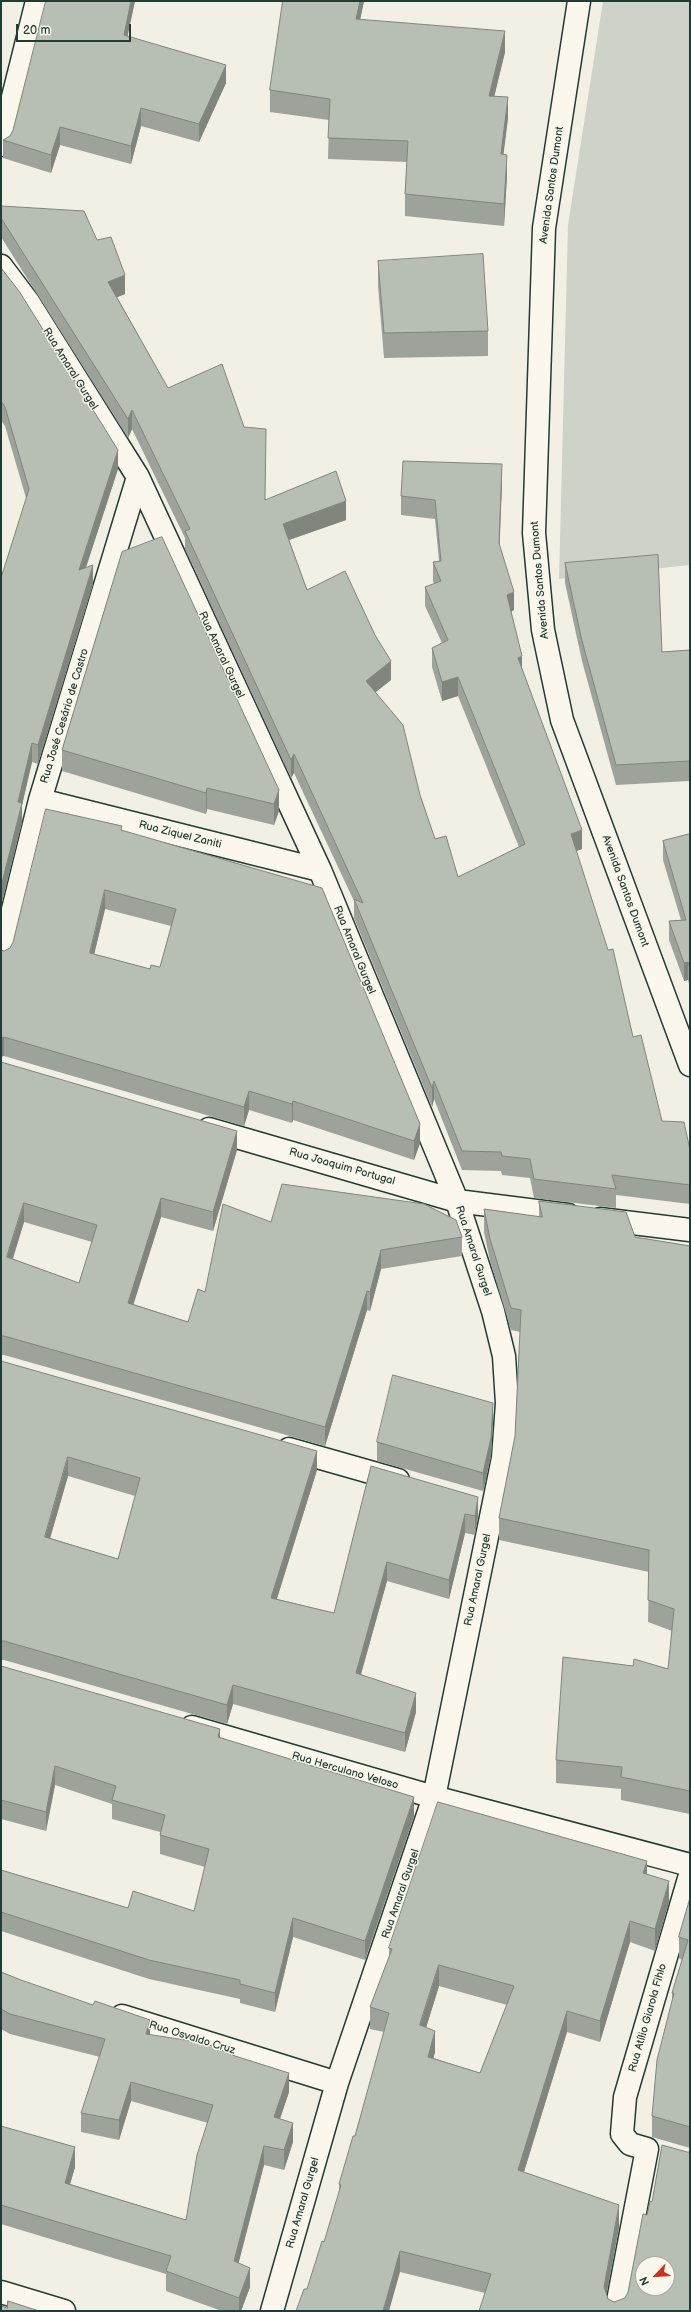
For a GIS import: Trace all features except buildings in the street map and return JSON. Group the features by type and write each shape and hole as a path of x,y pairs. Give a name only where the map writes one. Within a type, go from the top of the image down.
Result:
{"street":[{"path":"1,145 37,1"},
{"name":"Avenida Santos Dumont","path":"579,1 544,228 534,533 543,630 562,720 690,1065"},
{"name":"Rua Amaral Gurgel","path":"1,266 29,303 138,477 320,870 457,1201 493,1312 504,1356 507,1403 504,1450 434,1797 337,2083 272,2311"},
{"name":"Rua José Cesário de Castro","path":"1,958 40,800 138,477"},
{"name":"Rua Ziquel Zaniti","path":"40,800 320,870"},
{"name":"Rua Joaquim Portugal","path":"191,1123 457,1201 690,1230"},
{"path":"270,1444 416,1485"},
{"path":"470,1501 493,1507"},
{"name":"Rua Herculano Veloso","path":"176,1722 434,1797 690,1865"},
{"name":"Rua Atílio Giarola Fihlo","path":"668,2155 630,2144 622,2134 625,2097 690,1875"},
{"name":"Rua Osvaldo Cruz","path":"106,2010 337,2083"},
{"path":"616,2311 647,2149"},
{"path":"1,2292 64,2311"}],"shaded area":[{"path":"603,1 690,1 690,565 559,579 568,225"}]}
